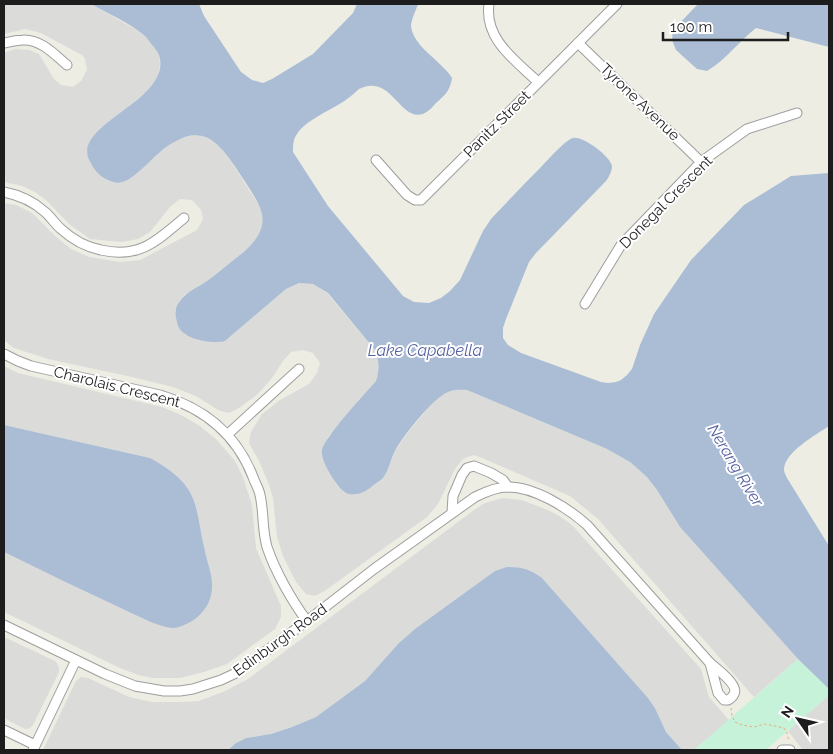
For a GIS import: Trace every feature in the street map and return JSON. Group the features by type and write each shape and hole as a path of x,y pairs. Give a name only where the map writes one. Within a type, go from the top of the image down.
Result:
{"street":[{"path":"489,4 490,26 497,42 538,82"},
{"name":"Panitz Street","path":"376,160 407,195 415,200 420,200 617,4"},
{"path":"4,43 25,40 38,43 67,66"},
{"name":"Tyrone Avenue","path":"578,43 701,162"},
{"name":"Donegal Crescent","path":"585,304 621,245 701,162 747,130 797,113"},
{"path":"4,192 30,200 72,239 91,248 116,253 126,253 148,246 184,218"},
{"name":"Charolais Crescent","path":"4,354 31,366 177,400 215,422 228,434 248,463 260,495 267,547 296,606 307,621"},
{"path":"228,434 299,369"},
{"name":"Edinburgh Road","path":"452,513 453,496 467,468 474,466 491,473 503,480 508,487"},
{"name":"Edinburgh Road","path":"4,625 135,686 164,691 193,689 236,673 374,569 475,497 486,492 508,487 529,491 561,505 588,525 710,663 733,684 734,694 728,700 724,700 718,693 710,663"},
{"path":"4,730 34,748 76,660"},
{"path":"782,750 790,750"}],"path":[{"path":"728,700 735,722 754,727 765,724 784,728 787,733 790,750"}],"shaded area":[{"path":"4,4 91,4 147,38 159,54 160,65 157,79 148,90 99,131 131,177 174,141 187,136 201,135 215,142 225,152 258,204 262,213 263,224 258,238 210,279 183,296 179,302 175,310 178,326 185,335 225,341 286,289 299,283 313,284 327,293 375,350 379,371 376,381 328,437 322,451 324,460 337,485 344,492 355,495 365,491 382,478 395,451 408,432 437,398 446,392 456,389 467,390 607,449 630,462 647,477 657,490 680,527 798,659 754,697 598,519 570,496 473,455 463,459 455,469 438,504 427,517 326,590 315,596 306,594 296,582 283,556 277,537 273,498 260,463 249,443 251,432 262,414 280,400 309,384 317,373 320,363 313,353 303,350 291,352 258,394 229,413 218,410 196,396 173,387 48,359 14,348 4,340 4,203 16,205 32,213 71,249 89,257 120,262 140,260 197,230 203,219 201,210 192,200 180,199 170,207 150,232 138,239 122,242 90,239 69,224 47,201 35,192 22,186 4,182 4,53 15,49 29,50 39,54 54,79 61,85 73,87 81,81 87,70 85,59 82,55 41,33 25,29 4,34"},
{"path":"4,366 18,373 162,407 200,426 217,440 235,461 243,477 252,505 256,548 281,606 281,617 275,629 227,664 180,678 153,678 120,668 4,612 4,552 157,624 175,628 202,541 196,507 150,458 4,425"},
{"path":"502,498 522,500 550,511 572,525 701,669 709,697 729,720 694,750 682,750 666,732 655,708 648,698 542,578 398,644 365,681 316,717 271,734 246,738 228,750 43,750 76,681 81,677 88,678 129,697 152,702 199,701 225,691 248,679 474,510 483,504"},
{"path":"4,637 55,661 59,668 59,672 30,728 23,728 4,718"},
{"path":"829,695 829,750 803,750 788,731"}],"green space":[{"path":"798,659 829,689 829,695 766,750 694,750"}],"water":[{"path":"91,4 199,4 204,16 241,72 252,80 263,83 313,54 353,13 357,4 418,4 411,24 413,34 422,47 452,78 450,86 444,95 428,111 420,115 413,114 407,110 381,88 368,86 359,89 341,103 306,124 295,138 293,152 328,206 403,296 414,302 429,303 441,298 460,280 483,231 491,219 562,146 570,139 577,138 596,148 612,166 609,176 529,262 506,319 503,328 503,338 508,345 521,353 601,382 608,383 621,380 632,369 654,314 691,260 744,205 791,176 829,173 829,426 795,451 785,463 784,470 829,546 829,689 798,659 680,527 647,477 630,462 607,449 467,390 448,392 427,409 411,427 393,454 382,479 360,493 349,494 342,490 332,477 323,459 322,450 330,435 376,381 378,365 375,350 328,293 313,284 299,283 286,289 225,341 199,340 181,331 176,316 178,303 185,295 207,281 254,242 261,229 262,214 254,196 228,157 210,139 202,136 194,135 172,143 131,178 120,183 104,178 97,172 88,157 89,144 97,132 152,85 160,71 159,55 146,37 126,23"},
{"path":"698,4 829,4 829,47 756,28 714,67 707,71 697,69 676,50 672,40 673,30"},
{"path":"4,425 150,458 176,475 192,496 212,580 212,591 208,603 201,614 184,625 173,628 161,626 4,552"},
{"path":"507,567 526,569 542,578 648,698 655,708 666,732 682,750 228,750 246,738 271,734 316,717 365,681 398,644 415,629 495,571"}],"water label":[{"name":"Lake Capabella","path":"425,350"},
{"name":"Nerang River","path":"736,465"}]}
